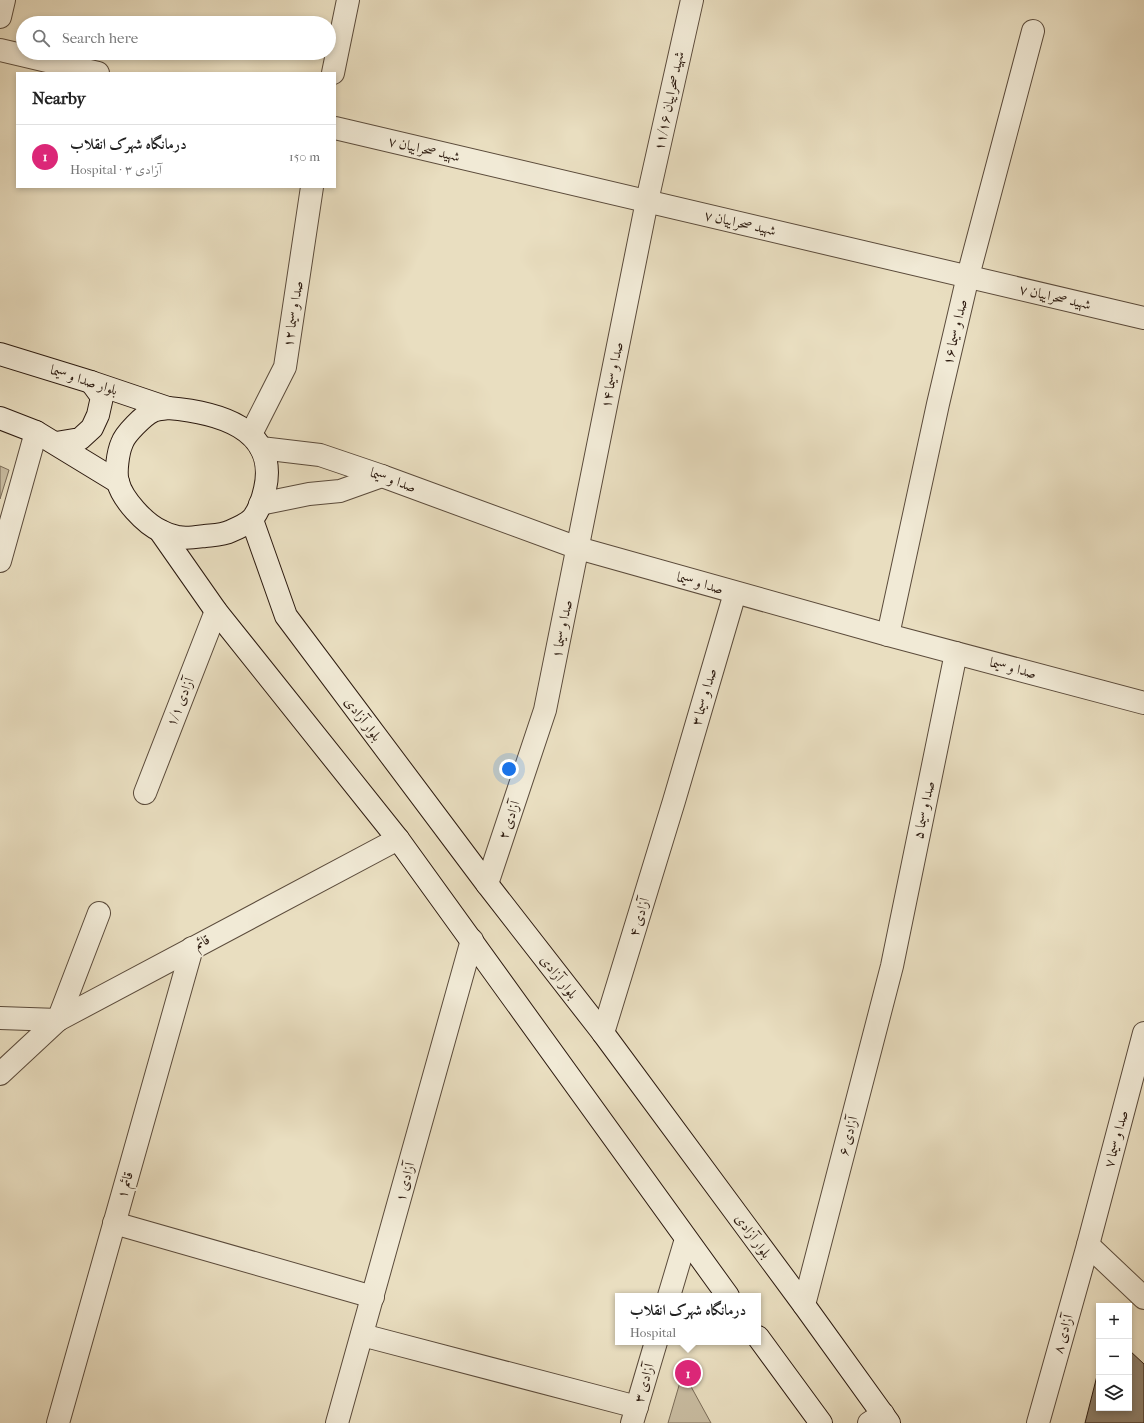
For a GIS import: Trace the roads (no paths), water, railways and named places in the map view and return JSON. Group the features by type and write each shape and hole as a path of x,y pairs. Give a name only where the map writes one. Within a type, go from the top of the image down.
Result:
{"street":[{"path":"0,17 4,0"},
{"path":"336,55 348,0"},
{"name":"شهید صحراییان ۱۱/۱۶","path":"647,201 692,0"},
{"name":"صدا و سیما ۱۶","path":"888,635 938,404 968,276 1033,31"},
{"path":"0,50 16,54"},
{"path":"43,60 94,72"},
{"path":"332,72 335,60"},
{"name":"شهید صحراییان ۷","path":"336,128 1144,318"},
{"name":"صدا و سیما ۱۲","path":"256,441 285,367 312,188"},
{"name":"صدا و سیما ۱۴","path":"578,548 647,201"},
{"name":"بلوار صدا و سیما","path":"0,354 168,408"},
{"path":"56,444 80,439 92,428 98,415 102,397 91,382"},
{"path":"256,512 264,494 267,480 267,465 256,441 236,424 189,410 168,408 152,412 135,425 122,442 118,462 118,482 127,501 146,521 160,531 179,538 226,534 256,512 309,494 340,490 382,476"},
{"path":"0,418 36,432 118,482"},
{"path":"0,561 36,432"},
{"name":"صدا و سیما","path":"256,441 320,455 382,476 578,548 888,635 1144,703"},
{"name":"بلوار آزادی","path":"256,512 286,616 487,884 603,1032 804,1305 880,1420"},
{"path":"160,531 216,611 398,839 726,1293"},
{"name":"صدا و سیما ۱","path":"545,710 578,548"},
{"name":"صدا و سیما ۳","path":"674,801 735,593"},
{"name":"آزادی ۱/۱","path":"144,793 216,611"},
{"name":"صدا و سیما ۵","path":"892,966 956,653"},
{"name":"آزادی ۲","path":"487,884 545,710"},
{"name":"آزادی ۴","path":"603,1032 674,801"},
{"name":"قائم","path":"58,1020 398,839"},
{"path":"0,1074 58,1020 99,913"},
{"name":"آزادی ۱","path":"337,1423 472,940"},
{"name":"قائم ۱","path":"58,1423 192,948"},
{"name":"آزادی ۶","path":"804,1305 892,966"},
{"path":"0,1018 58,1020"},
{"name":"صدا و سیما ۷","path":"1088,1245 1144,1034"},
{"path":"114,1224 373,1297"},
{"path":"670,1293 686,1239"},
{"path":"1088,1245 1144,1298"},
{"name":"آزادی ۸","path":"1038,1423 1088,1245"},
{"path":"362,1335 634,1415"},
{"path":"761,1341 821,1423"},
{"name":"آزادی ۳","path":"634,1415 655,1345"}],"place":[{"name":"درمانگاه شهرک انقلاب","path":"688,1373"}]}
